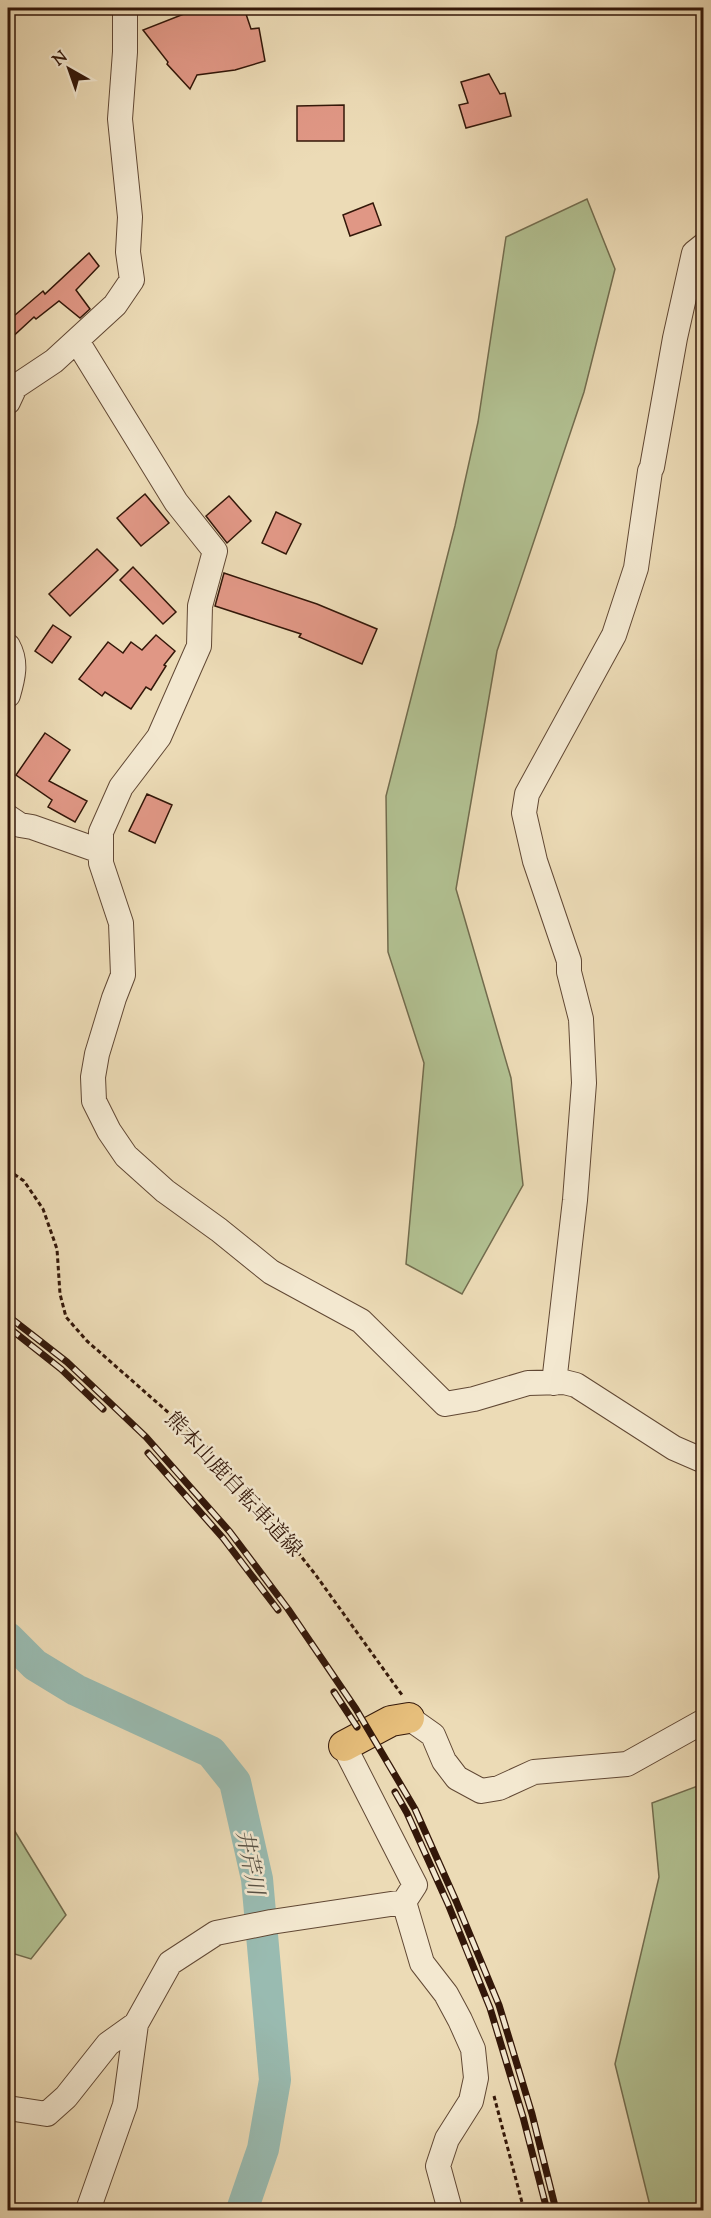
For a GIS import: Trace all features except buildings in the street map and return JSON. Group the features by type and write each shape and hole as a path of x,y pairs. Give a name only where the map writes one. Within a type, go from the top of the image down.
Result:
{"main road":[{"path":"344,1746 391,1721 409,1718"}],"street":[{"path":"8,402 15,387 54,361 116,305 132,280 128,252 130,217 120,118 125,52 125,8"},
{"path":"554,1383 575,1200 584,1083 581,1019 569,972 569,961 535,861 524,813 527,794 614,635 636,568 650,471 675,338 694,253 704,245"},
{"path":"77,340 176,502 215,551 200,606 199,646 159,737 121,787 101,832 101,863 121,923 123,975 97,1054 93,1077 94,1101 109,1131 126,1156 165,1191 271,1272 361,1321 445,1404 528,1383 576,1384 674,1448 704,1461"},
{"path":"8,646 14,657 12,682 8,695"},
{"path":"8,817 20,825 32,827 100,851"},
{"path":"409,1718 433,1735 444,1761 457,1778 481,1791 499,1788 534,1772 627,1764 704,1721"},
{"path":"88,2211 125,2105 136,2024 170,1963 216,1933 271,1922 404,1902 415,1885 344,1746"},
{"path":"404,1902 422,1963 446,1994 473,2049 476,2078 471,2101 447,2139 438,2166 450,2211"},
{"path":"8,2108 47,2114 66,2097 108,2044 136,2024"}],"path":[{"name":"熊本山鹿自転車道線","path":"8,1170 24,1181 43,1209 57,1249 60,1294 66,1317 87,1341 203,1443 277,1526 315,1574 403,1697 409,1718"}],"green space":[{"path":"587,199 615,269 584,392 497,651 456,889 511,1078 523,1185 462,1294 406,1264 424,1063 388,952 386,796 455,526 478,422 506,237"},
{"path":"703,1784 703,2210 651,2210 615,2064 659,1877 652,1803"},
{"path":"8,1820 66,1915 31,1959 8,1952"}],"waterway":[{"name":"井芹川","path":"8,1638 35,1665 76,1690 211,1752 235,1782 257,1879 275,2080 263,2149 242,2210"}],"railway":[{"path":"8,1316 67,1362 146,1437 230,1532 288,1609 356,1709 415,1809 499,2005 532,2114 556,2210"},
{"path":"8,1327 61,1369 103,1409"},
{"path":"148,1453 223,1538 278,1610"},
{"path":"334,1692 357,1727"},
{"path":"395,1792 407,1813 448,1904 490,2008 523,2117 547,2210"}]}
